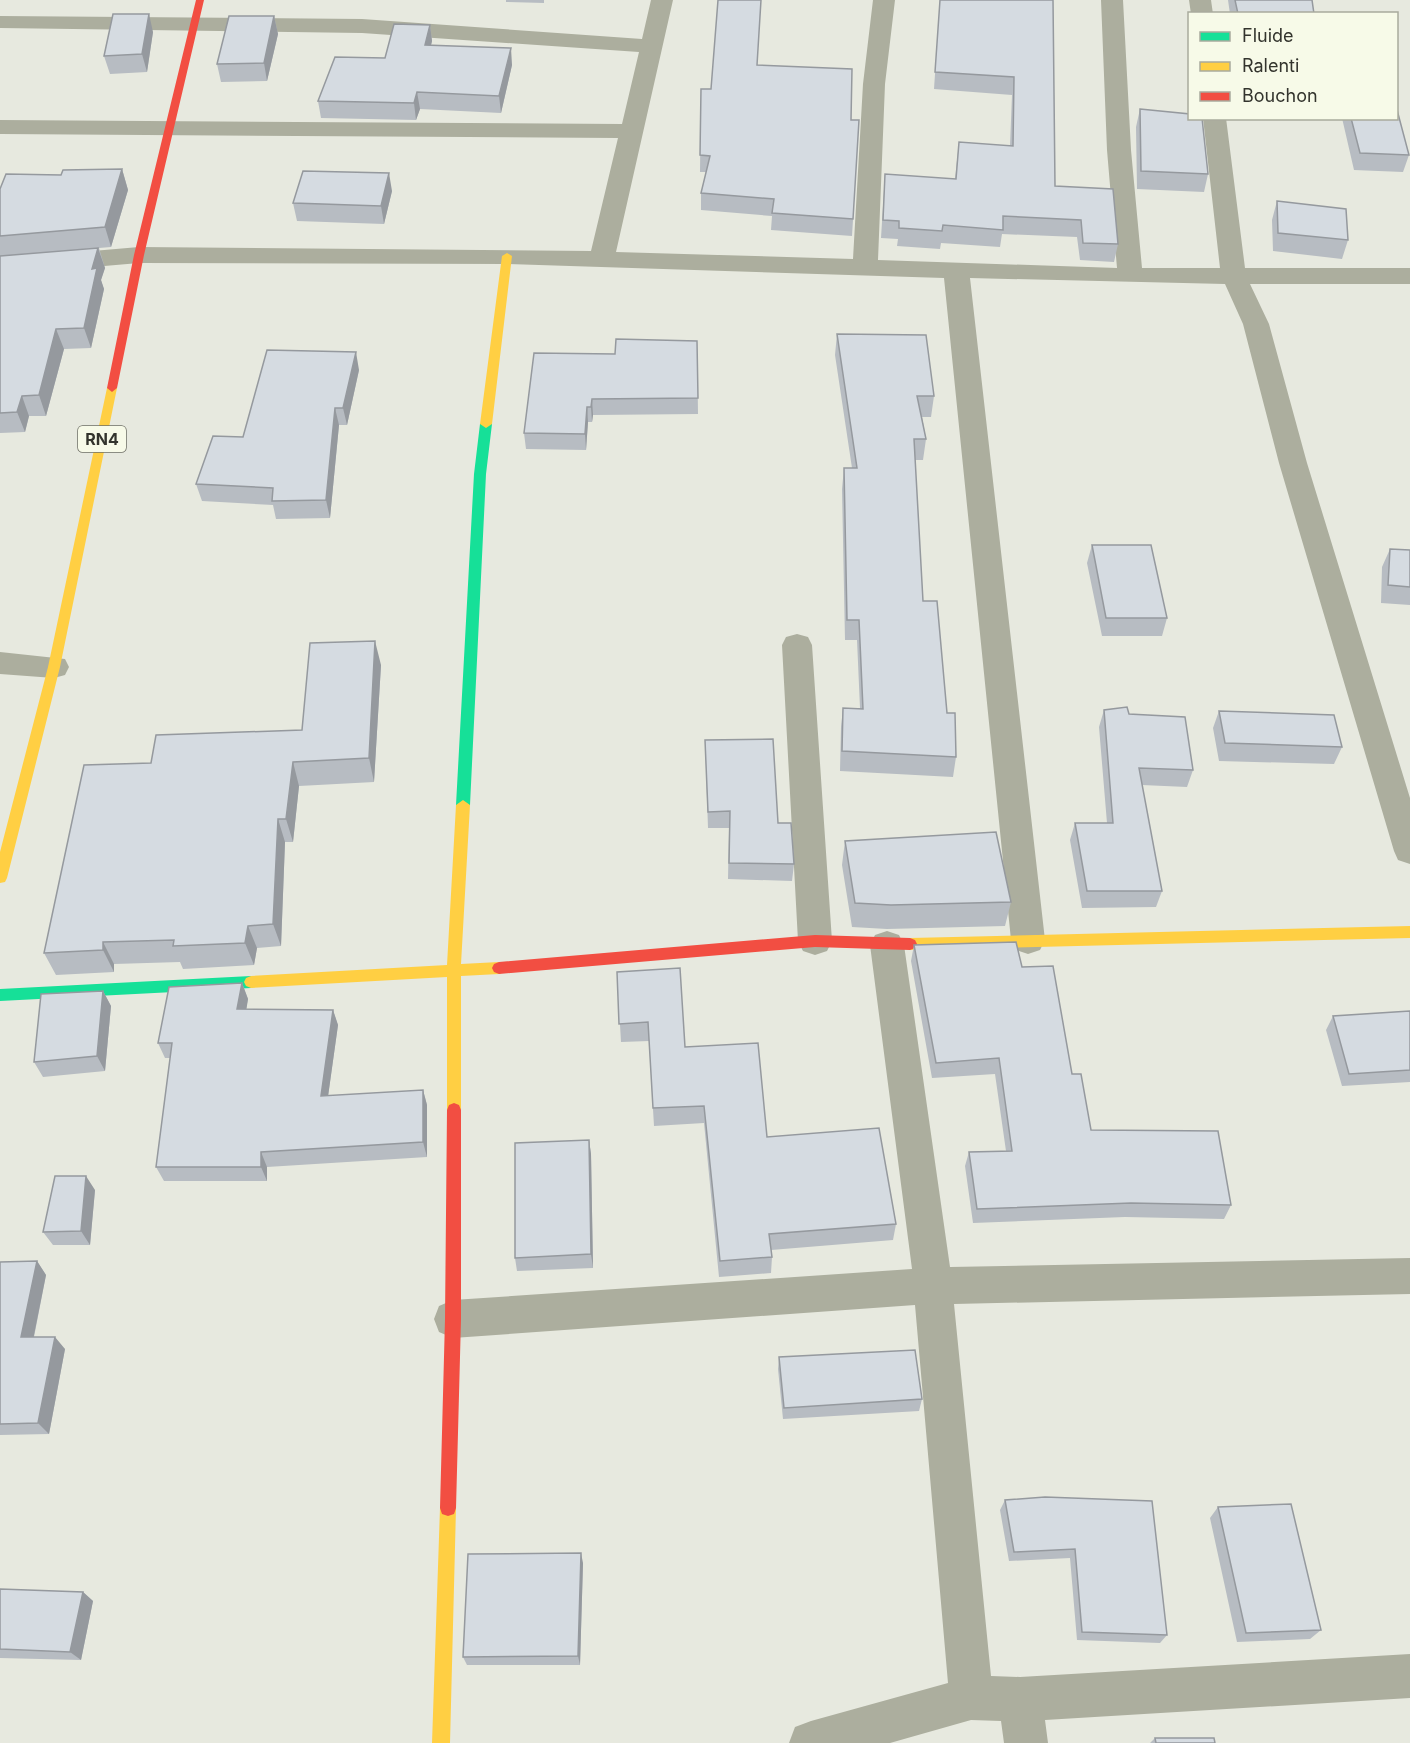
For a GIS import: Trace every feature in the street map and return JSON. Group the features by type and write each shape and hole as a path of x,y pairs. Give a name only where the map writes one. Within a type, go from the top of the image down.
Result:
{"main road":[{"name":"RN4","path":"0,878 54,666 139,255 200,0"},
{"path":"441,1743 453,1320 454,972 480,474 507,256"},
{"path":"0,995 454,972 815,941 887,945 1410,932"}],"street":[{"path":"602,258 662,0"},
{"path":"865,267 874,84 884,0"},
{"path":"1112,0 1119,150 1130,276"},
{"path":"0,22 362,26 650,46"},
{"path":"1214,120 1233,276 1256,324 1293,463 1410,851"},
{"path":"0,127 630,131"},
{"path":"0,267 139,255 507,256 1130,276 1410,276"},
{"path":"956,269 1028,940"},
{"path":"797,645 815,941"},
{"path":"0,663 54,666"},
{"path":"887,945 933,1286 971,1698"},
{"path":"453,1320 933,1286 1410,1276"},
{"path":"811,1743 971,1698 1020,1699 1408,1683"},
{"path":"1020,1699 1026,1743"}],"building":[{"path":"718,0 761,0 757,65 852,69 851,120 859,120 853,219 772,213 774,199 701,193 710,156 700,155 701,89 711,89"},
{"path":"940,0 1053,0 1055,186 1113,189 1118,244 1083,243 1081,220 1003,216 1003,230 943,225 942,231 899,228 899,221 883,220 885,174 956,179 959,142 1013,146 1014,77 935,72"},
{"path":"1235,0 1312,0 1314,12 1238,12"},
{"path":"113,14 149,14 142,54 104,56"},
{"path":"229,16 274,16 264,63 217,64"},
{"path":"394,24 430,25 425,45 511,48 499,96 417,92 414,103 318,101 335,57 385,58"},
{"path":"1140,109 1188,114 1188,120 1202,120 1208,174 1141,171"},
{"path":"1398,114 1409,155 1360,153 1352,120 1398,120"},
{"path":"122,169 105,227 0,236 0,189 6,174 61,175 63,170"},
{"path":"303,171 389,173 381,206 293,203"},
{"path":"1277,201 1346,209 1348,240 1278,233"},
{"path":"98,248 92,269 97,268 84,328 56,329 39,395 22,396 17,412 0,413 0,256"},
{"path":"837,334 926,335 934,396 917,396 926,439 914,439 923,601 937,601 947,713 955,713 956,757 842,751 843,708 863,709 859,620 847,620 844,468 857,468"},
{"path":"616,339 697,341 698,398 592,399 591,407 587,407 585,434 524,433 534,353 615,354"},
{"path":"267,350 356,352 343,408 335,408 326,500 272,501 273,488 196,484 213,436 243,437"},
{"path":"1092,545 1151,545 1167,618 1106,618"},
{"path":"1390,549 1410,550 1410,587 1388,585"},
{"path":"375,641 369,758 293,762 286,819 278,819 273,924 248,926 245,943 173,946 174,940 103,942 103,950 44,953 84,765 151,763 156,735 302,730 310,643"},
{"path":"1127,707 1129,714 1185,717 1193,770 1139,768 1162,891 1087,891 1075,823 1113,823 1104,710"},
{"path":"1219,711 1334,715 1342,747 1225,743"},
{"path":"773,739 778,823 791,823 794,864 729,863 730,811 708,812 705,740"},
{"path":"996,832 1011,902 891,905 855,903 845,841"},
{"path":"1016,942 1022,967 1053,966 1072,1074 1081,1074 1091,1130 1218,1131 1231,1205 1131,1203 977,1209 969,1152 1012,1151 999,1058 936,1063 914,945"},
{"path":"680,968 685,1047 758,1043 767,1137 879,1128 896,1224 769,1234 772,1257 720,1261 704,1106 653,1108 648,1022 619,1024 617,972"},
{"path":"242,983 237,1009 333,1010 321,1096 423,1090 423,1142 261,1152 261,1167 156,1167 172,1043 158,1043 169,987"},
{"path":"103,991 97,1056 34,1062 41,994"},
{"path":"1410,1011 1410,1070 1349,1074 1333,1016"},
{"path":"589,1140 591,1254 515,1258 515,1143"},
{"path":"55,1176 86,1176 81,1231 43,1232"},
{"path":"37,1261 21,1337 55,1337 38,1423 0,1424 0,1262"},
{"path":"915,1350 922,1399 784,1408 779,1357"},
{"path":"1045,1497 1152,1501 1167,1635 1082,1632 1075,1549 1014,1552 1005,1500"},
{"path":"1291,1504 1321,1630 1246,1633 1218,1507"},
{"path":"581,1553 578,1656 463,1657 468,1554"},
{"path":"0,1589 83,1592 70,1652 0,1649"},
{"path":"1155,1738 1214,1738 1215,1743 1156,1743"}],"traffic: fast":[{"path":"463,805 480,474 486,424"},
{"path":"0,995 251,982"}],"traffic: slow":[{"path":"486,424 507,256"},
{"path":"0,878 54,667 112,388"},
{"path":"454,1110 454,972 463,805"},
{"path":"910,944 1410,932"},
{"path":"251,982 499,968"},
{"path":"441,1743 448,1508"}],"traffic: jam":[{"path":"112,388 139,255 200,0"},
{"path":"499,968 815,941 910,944"},
{"path":"448,1508 453,1319 454,1110"}]}
